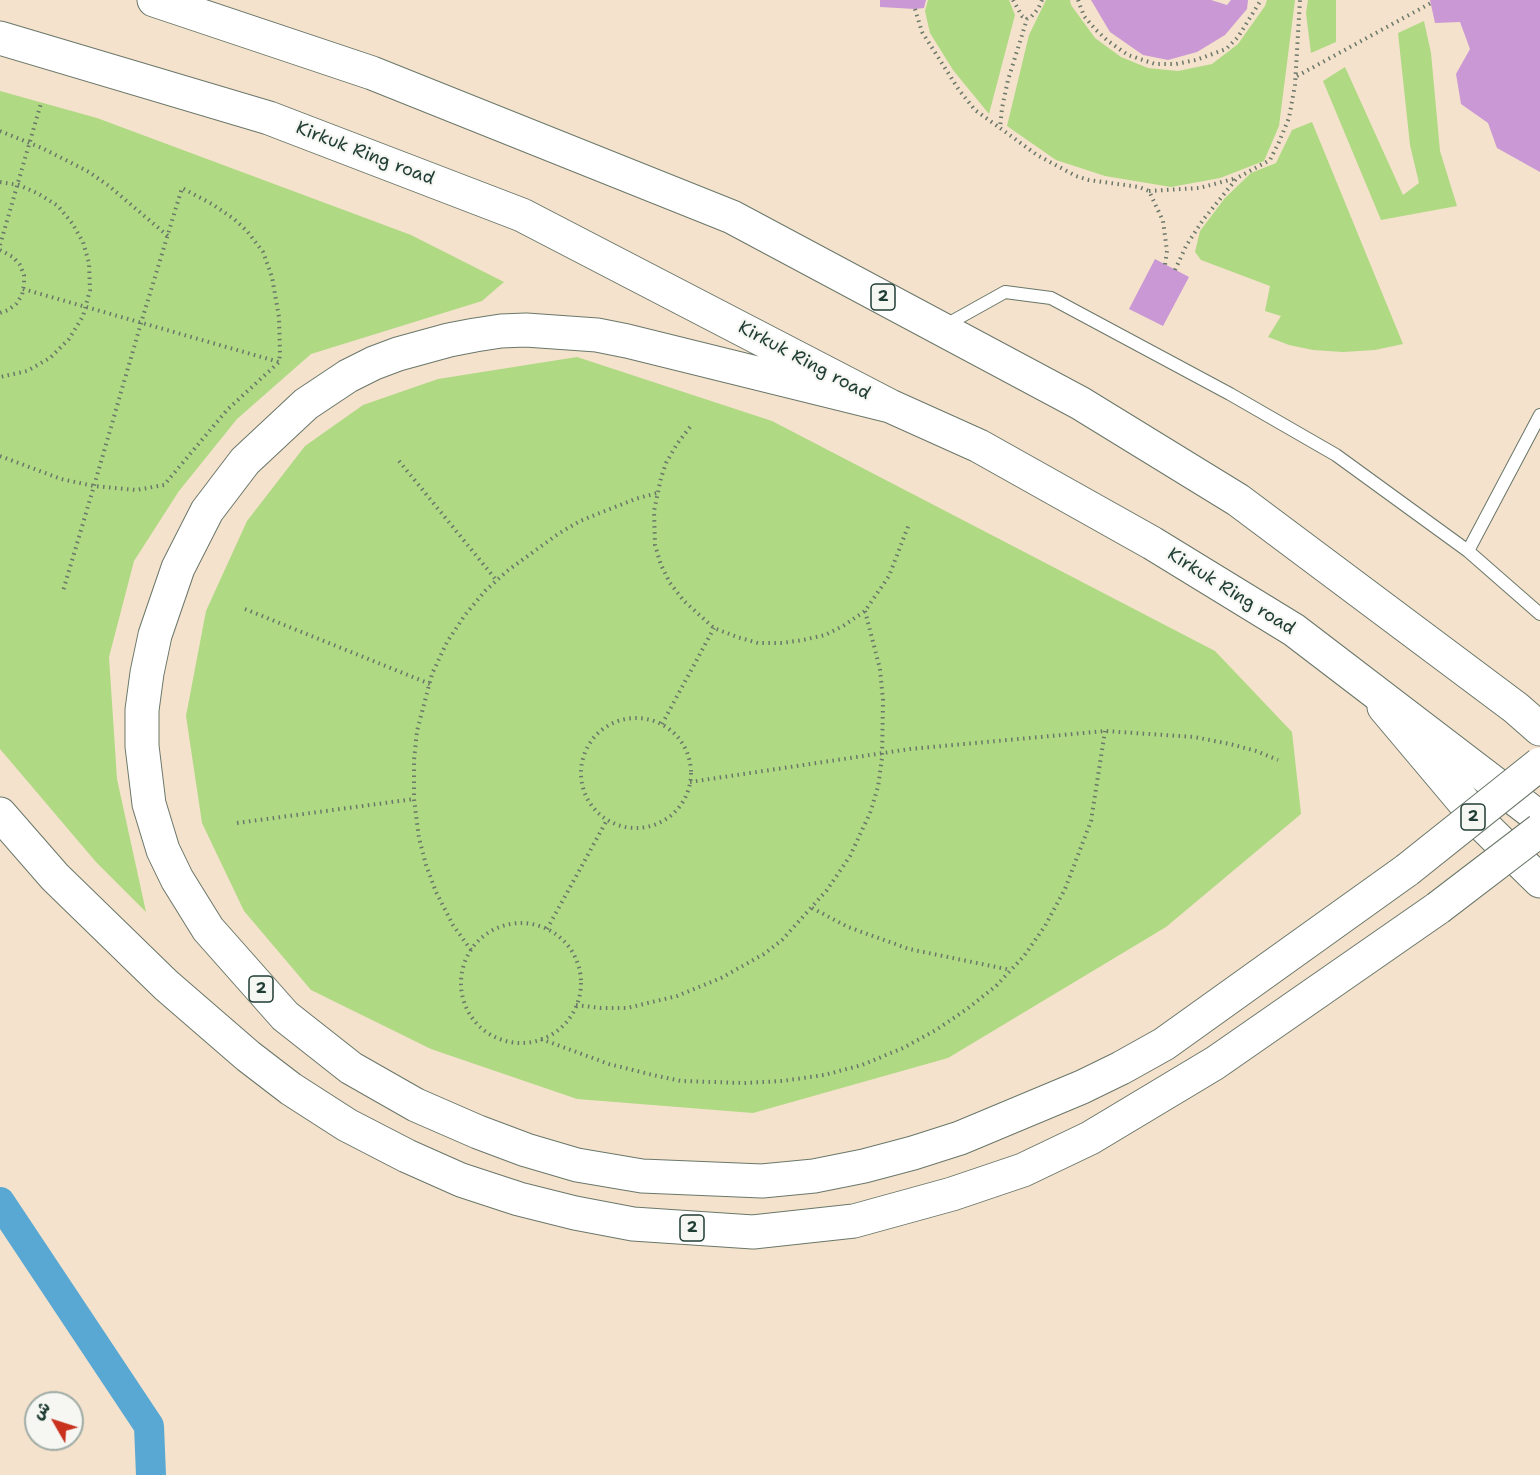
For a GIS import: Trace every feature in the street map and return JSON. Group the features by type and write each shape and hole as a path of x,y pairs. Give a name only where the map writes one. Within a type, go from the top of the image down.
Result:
{"main road":[{"name":"2","path":"154,0 372,73 732,217 1080,403 1238,500 1516,708 1540,729"},
{"name":"Kirkuk Ring road","path":"0,38 269,118 522,214 890,406 979,446 1152,543 1294,630 1540,818"},
{"name":"2","path":"890,406 627,341 597,335 526,330 466,336 398,354 348,376 306,404 245,461 207,511 177,568 155,635 147,673 142,710 142,746 149,804 164,850 177,879 208,929 285,1016 351,1068 416,1105 478,1132 526,1150 577,1165 642,1176 762,1181 814,1176 864,1167 960,1138 1092,1082 1164,1044 1407,870 1540,765"},
{"path":"1366,685 1485,827 1540,881"},
{"name":"2","path":"0,814 56,877 166,986 248,1056 291,1089 347,1125 406,1156 461,1180 519,1199 633,1224 753,1232 854,1221 952,1194 1023,1170 1090,1138 1215,1063 1438,908 1540,831"}],"lane":[{"path":"940,328 1005,292 1051,298 1230,394 1336,455 1468,550 1540,614"},
{"path":"1468,550 1540,415"}],"path":[{"path":"1013,0 1022,16 1027,19"},
{"path":"1000,129 1008,80 1027,19 1038,9 1042,0"},
{"path":"1078,0 1084,16 1108,41 1128,55 1155,64 1176,64 1196,60 1226,49 1238,37 1261,0"},
{"path":"915,9 922,32 959,90 975,110 1037,155 1076,176 1139,187 1149,191 1199,188 1237,178 1270,160 1289,118 1296,76 1300,0"},
{"path":"1296,76 1431,3"},
{"path":"0,245 41,103"},
{"path":"0,131 89,172 168,236"},
{"path":"1174,270 1199,225 1237,178"},
{"path":"0,182 18,185 58,206 72,223 83,242 89,263 90,290 83,316 69,339 50,358 27,371 0,377"},
{"path":"0,456 62,479 94,486 136,490 164,485 226,410 279,362 279,317 272,276 263,252 247,231 212,204 182,188 141,323 94,486 63,591"},
{"path":"1149,191 1163,221 1167,251 1165,265"},
{"path":"0,250 14,257 24,275 23,289 16,304 0,313"},
{"path":"23,289 279,362"},
{"path":"690,427 666,463 657,493 653,526 655,545 670,583 684,601 714,628 758,643 803,640 825,635 843,626 865,610 889,576 909,524"},
{"path":"399,461 497,581"},
{"path":"471,950 449,916 426,865 419,838 414,799 414,760 417,731 429,684 447,642 485,591 533,551 580,521 635,498 657,493"},
{"path":"245,609 429,684"},
{"path":"576,1005 627,1008 652,1003 721,978 764,954 782,940 839,874 860,838 870,813 878,786 882,753 883,700 880,669 865,610"},
{"path":"662,724 714,628"},
{"path":"629,718 646,718 662,724 682,742 691,768 690,782 677,809 665,819 636,828 621,826 607,820 594,809 585,794 581,778 582,761 588,745 599,732 613,723 629,718"},
{"path":"541,1039 609,1064 681,1081 734,1083 782,1081 824,1075 862,1065 903,1048 936,1030 968,1009 1011,970 1045,926 1065,889 1091,821 1104,731"},
{"path":"690,782 882,753 1104,731 1194,737 1256,751 1278,760"},
{"path":"237,824 414,799"},
{"path":"547,929 607,820"},
{"path":"812,908 848,927 909,949 1011,970"},
{"path":"526,923 555,933 567,944 580,973 580,989 576,1005 562,1025 541,1039 525,1042 508,1041 493,1036 474,1020 463,998 461,981 464,965 471,950 481,938 494,929 510,924 526,923"}],"green space":[{"path":"928,0 1009,0 1015,15 989,114 953,70 930,33 925,11"},
{"path":"1046,0 1070,0 1071,5 1095,38 1121,57 1148,68 1178,71 1212,64 1238,44 1267,0 1295,0 1279,126 1264,161 1220,178 1171,187 1105,176 1056,160 1007,126 1029,35"},
{"path":"1308,0 1336,0 1336,42 1311,53 1306,13"},
{"path":"1424,21 1431,53 1440,151 1457,206 1381,220 1323,81 1345,67 1403,195 1419,183 1410,145 1398,33"},
{"path":"0,91 97,118 411,235 504,282 482,301 311,354 237,419 179,491 134,561 109,657 117,779 146,912 96,862 0,749"},
{"path":"1312,122 1403,344 1375,350 1343,352 1313,350 1289,345 1268,337 1281,316 1265,311 1270,286 1201,260 1195,252 1200,231 1225,198 1251,173 1276,163 1292,130"},
{"path":"577,357 772,421 1215,651 1292,732 1301,814 1166,927 948,1058 753,1113 577,1099 431,1049 311,990 244,911 202,823 186,716 206,611 247,521 305,446 363,405 438,379"}],"building":[{"path":"880,0 926,0 924,8 915,9 880,7"},
{"path":"1091,0 1211,0 1227,5 1231,0 1248,0 1247,9 1225,35 1197,52 1168,60 1143,55 1110,32"},
{"path":"1430,0 1540,0 1540,172 1497,148 1488,123 1461,104 1456,74 1470,49 1460,22 1435,23"},
{"path":"1155,259 1189,277 1163,326 1129,309"}],"waterway":[{"path":"0,1202 149,1426 151,1475"}]}
